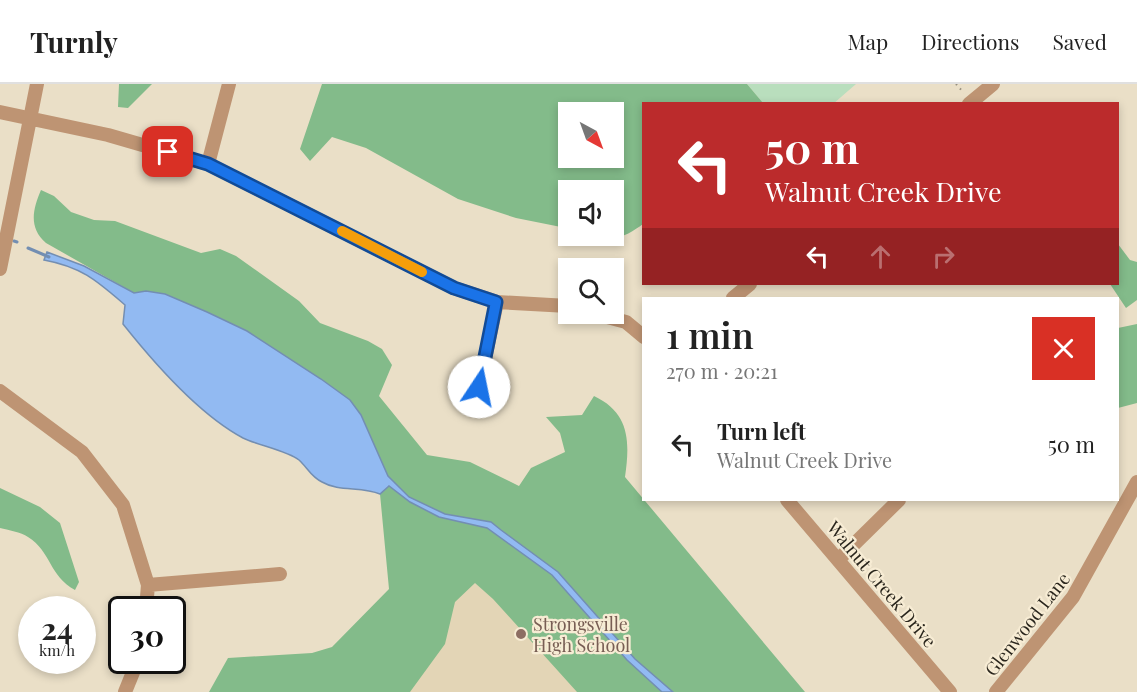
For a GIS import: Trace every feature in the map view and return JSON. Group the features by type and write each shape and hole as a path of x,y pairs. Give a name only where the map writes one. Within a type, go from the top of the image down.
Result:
{"street":[{"path":"0,269 37,84"},
{"path":"208,164 229,84"},
{"path":"971,102 993,84"},
{"path":"0,112 108,135 208,164 454,288 496,302 558,305"},
{"path":"734,297 749,285"},
{"path":"479,387 496,302"},
{"path":"624,321 642,335"},
{"path":"0,391 82,452 123,504 148,585 147,596"},
{"name":"Glenwood Lane","path":"996,692 1073,597 1137,482"},
{"name":"Walnut Creek Drive","path":"788,501 950,692"},
{"path":"838,560 898,501"},
{"path":"148,585 280,574"},
{"path":"125,692 132,674"}],"shaded area":[{"name":"Strongsville High School","path":"539,513 688,692 337,692"}],"green space":[{"path":"119,84 152,84 128,108 118,107"},
{"path":"322,84 747,84 762,102 642,102 642,225 624,235 624,180 558,180 558,226 516,218 458,199 366,148 332,137 310,161 300,149"},
{"path":"747,84 856,84 835,102 762,102"},
{"path":"41,190 54,196 71,212 94,220 115,221 201,253 220,249 236,256 299,301 320,323 368,341 382,349 392,365 379,396 427,455 470,462 519,486 531,468 565,452 560,433 546,417 582,415 594,396 606,403 615,411 625,430 627,452 625,477 642,497 642,501 645,501 805,692 577,692 493,599 475,583 455,602 445,644 410,692 209,692 228,658 312,653 332,647 389,589 380,494 393,482 388,476 361,415 350,400 247,331 206,312 146,291 134,293 46,243 36,231 34,224 36,204"},
{"path":"1119,245 1130,260 1137,262 1137,300 1126,308 1111,285 1119,285"},
{"path":"1137,324 1137,403 1119,408 1119,328"},
{"path":"0,488 40,507 60,523 79,582 75,590 60,578 36,543 22,534 0,528"}],"water":[{"path":"47,252 84,266 134,293 146,291 165,294 207,312 247,331 321,379 350,400 361,415 388,476 409,497 445,514 491,522 558,572 635,659 673,692 662,692 627,660 552,575 487,528 439,517 410,502 389,486 380,494 329,485 318,480 294,457 249,441 226,428 193,402 135,339 123,324 125,305 79,271 44,260"}],"waterway":[{"path":"28,248 49,257"}],"slow traffic":[{"path":"342,231 422,272"}],"place":[{"name":"Strongsville High School","path":"521,634"}],"route":[{"path":"168,152 208,164 454,288 496,302 479,387"}]}
